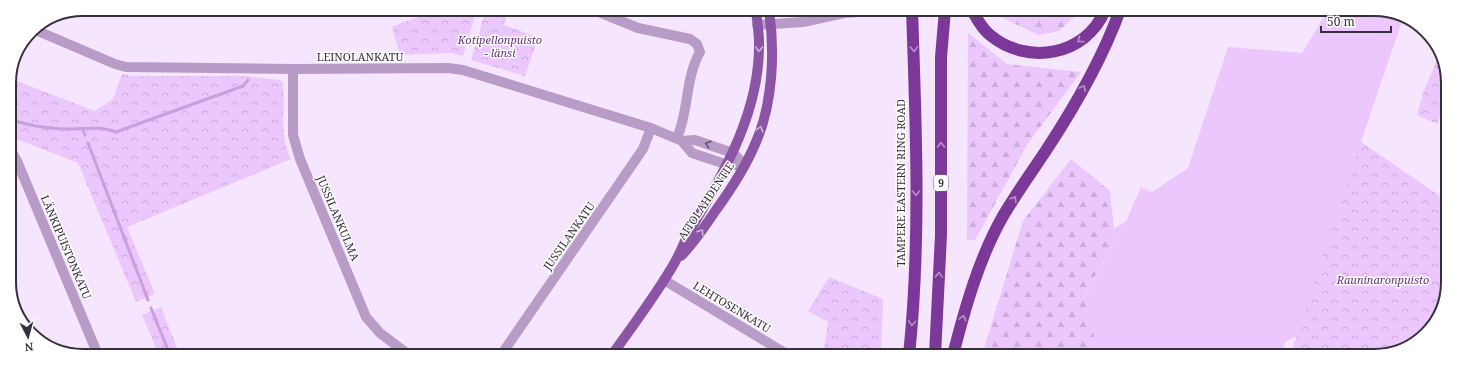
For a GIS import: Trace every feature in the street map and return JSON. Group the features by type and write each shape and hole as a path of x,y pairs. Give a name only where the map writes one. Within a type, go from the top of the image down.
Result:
{"highway":[{"name":"TAMPERE EASTERN RING ROAD","path":"909,349 916,224 916,137 912,16"},
{"name":"9","path":"935,349 941,235 941,57 944,16"},
{"path":"976,16 989,34 1002,43 1015,50 1041,54 1054,53 1080,40 1092,30 1101,16"},
{"path":"955,349 977,275 1002,216 1046,151 1077,98 1098,60 1117,16"}],"main road":[{"name":"AITOLAHDENTIE","path":"676,262 686,238 728,165 748,112 757,72 759,43 756,16"},
{"name":"AITOLAHDENTIE","path":"616,349 676,262 696,239 733,186 757,141 769,90 772,55 770,16"}],"street":[{"path":"609,16 638,28 690,39 697,44 700,52 693,69 680,140"},
{"path":"757,25 803,22 830,16"},
{"name":"LEINOLANKATU","path":"40,32 115,64 126,67 293,69 448,68 463,70 651,128 680,140 695,140 733,153 745,165"},
{"name":"JUSSILANKULMA","path":"293,69 293,135 300,159 366,317 380,333 401,349"},
{"name":"JUSSILANKATU","path":"504,349 643,149 651,128"},
{"name":"LEINOLANKATU","path":"680,140 692,153 728,165 745,165"},
{"name":"LÄNKIPUISTONKATU","path":"16,160 95,349"},
{"name":"LEHTOSENKATU","path":"664,280 778,349"}],"green space":[{"path":"421,16 475,16 463,56 451,53 400,55 392,27"},
{"name":"Kotipellonpuisto - länsi","path":"484,16 507,16 504,25 540,38 536,44 525,76 471,60"},
{"path":"999,16 1075,16 1059,31 1038,35"},
{"path":"1324,16 1387,17 1402,22 1361,142 1441,197 1441,263 1285,342 1282,349 1098,349 1083,299 1113,244 1114,229 1126,221 1141,187 1152,192 1188,168 1228,47 1302,53"},
{"path":"968,33 1007,64 1081,72 1027,145 975,240 967,240"},
{"path":"1437,60 1440,70 1441,83 1441,112 1437,124 1417,115 1423,93"},
{"path":"122,74 131,76 243,76 280,80 283,83 283,122 285,141 291,159 127,227 155,294 136,302 78,163 16,139 16,81 95,111 113,99"},
{"name":"Rauninaronpuisto","path":"1361,142 1441,197 1441,282 1440,295 1436,308 1432,316 1418,332 1411,338 1392,347 1379,349 1292,349"},
{"path":"1071,159 1110,191 1114,229 1113,244 1083,298 1098,349 984,349 1023,221"},
{"path":"829,277 883,299 881,349 824,349 828,322 808,311"},
{"path":"161,307 178,349 156,349 142,315"}],"waterway":[{"path":"16,121 28,125 48,128 95,128 116,132 243,86 248,80"},
{"path":"82,128 85,135"},
{"path":"88,143 148,300"},
{"path":"151,308 168,349"}]}
